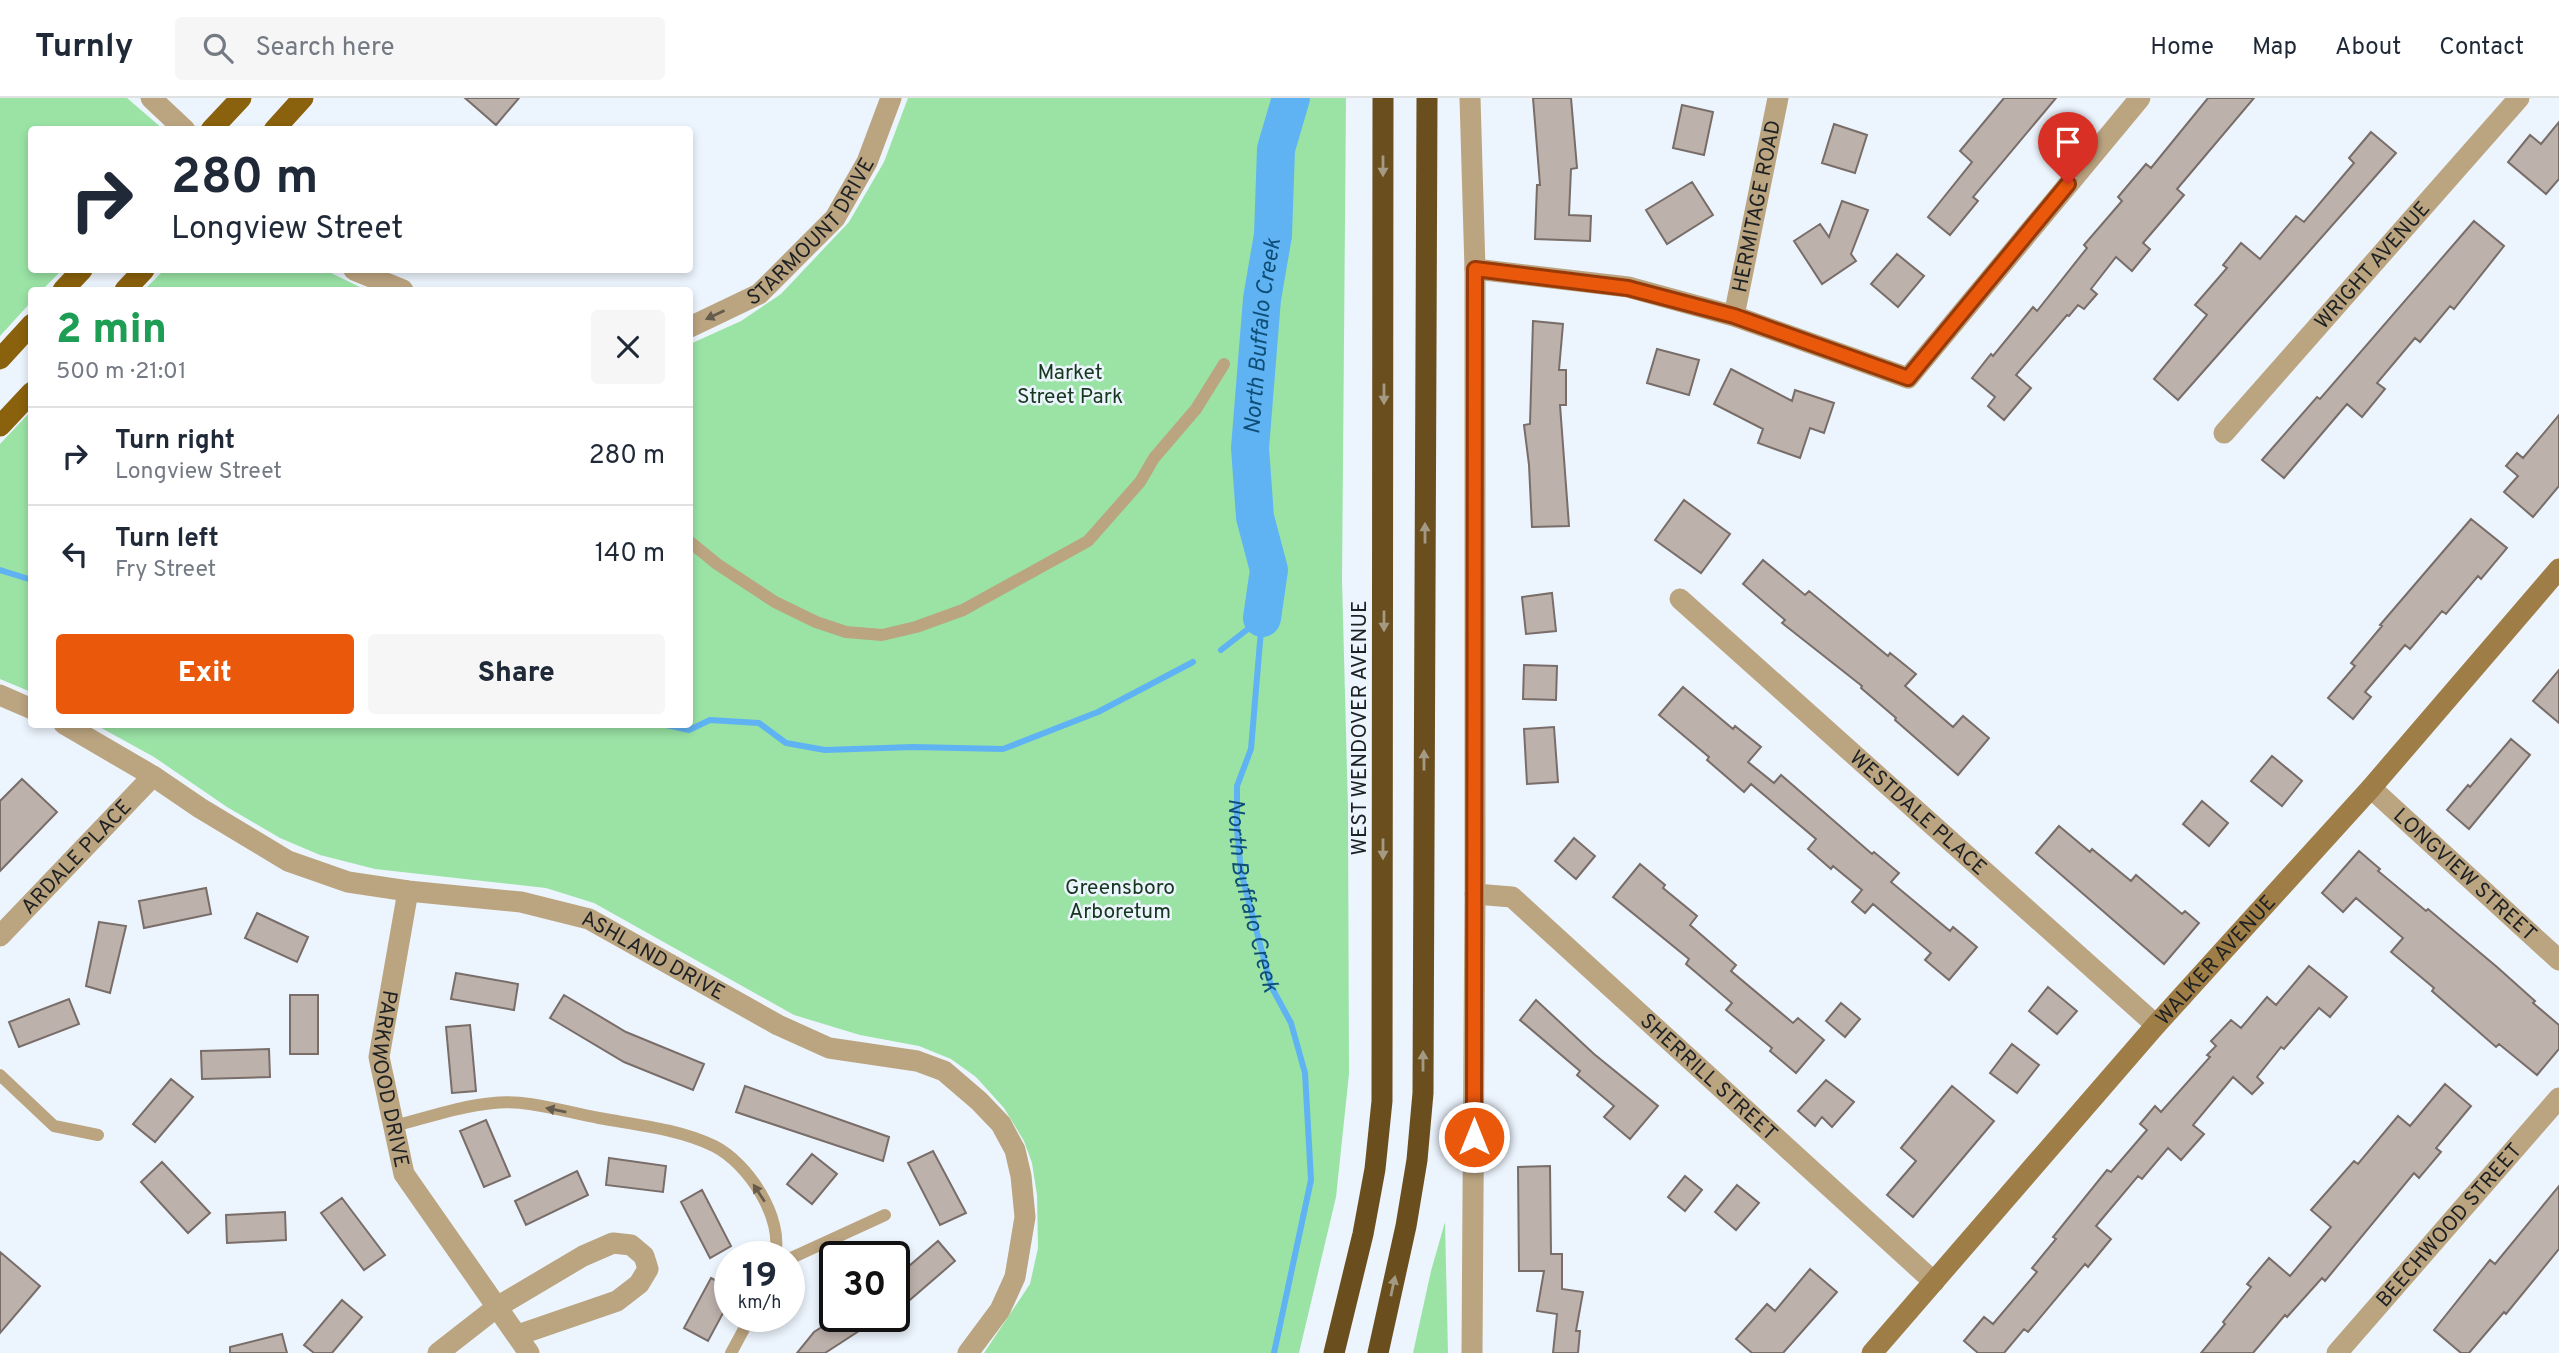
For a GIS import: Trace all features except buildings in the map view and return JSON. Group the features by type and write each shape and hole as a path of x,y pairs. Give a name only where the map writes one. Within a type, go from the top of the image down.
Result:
{"highway":[{"name":"WEST WENDOVER AVENUE","path":"1334,1353 1363,1234 1375,1169 1382,1101 1383,98"},
{"path":"1378,1353 1406,1226 1417,1160 1423,1093 1427,98"}],"main road":[{"path":"215,126 241,98"},
{"path":"278,126 303,98"},
{"path":"66,287 79,273"},
{"path":"128,287 141,273"},
{"path":"0,359 28,328"},
{"path":"0,426 28,396"}],"street":[{"path":"150,98 180,126"},
{"name":"STARMOUNT DRIVE","path":"693,326 759,295 835,218 867,163 891,98"},
{"path":"1470,98 1475,269 1472,1353"},
{"name":"HERMITAGE ROAD","path":"1734,316 1778,98"},
{"path":"1475,269 1628,288 1734,316 1908,378 2140,98"},
{"name":"WRIGHT AVENUE","path":"2224,433 2519,98"},
{"path":"361,273 396,287"},
{"name":"WALKER AVENUE","path":"1872,1353 2156,1026 2371,788 2559,569"},
{"name":"WESTDALE PLACE","path":"1680,599 2156,1026"},
{"path":"0,695 28,707"},
{"name":"ASHLAND DRIVE","path":"71,728 288,861 348,881 408,891 521,902 589,919 778,1025 829,1048 917,1061 944,1071 1001,1124 1015,1150 1026,1217 1015,1278 1000,1310 968,1353"},
{"name":"ARDALE PLACE","path":"0,936 153,776"},
{"name":"LONGVIEW STREET","path":"2371,788 2559,960"},
{"name":"PARKWOOD DRIVE","path":"408,891 379,1057 404,1174 524,1344"},
{"name":"SHERRILL STREET","path":"1475,894 1512,897 1934,1282"},
{"name":"BEECHWOOD STREET","path":"2337,1353 2559,1098"},
{"path":"438,1353 497,1307 583,1256 613,1243 631,1245 644,1256 648,1269 639,1284 617,1301 524,1344"}],"lane":[{"path":"693,544 717,564 775,602 816,622 846,632 882,635 916,627 963,610 1088,541 1140,482 1154,458 1196,409 1224,364"},
{"path":"0,1075 54,1126 98,1135"},
{"path":"394,1126 482,1105 513,1103 686,1135 716,1147 740,1167 761,1193 774,1221 776,1241"},
{"path":"805,1252 885,1215"},
{"path":"731,1353 742,1332"}],"green space":[{"path":"0,98 127,98 160,126 28,126 28,273 59,273 45,287 28,287 28,305 0,336"},
{"path":"908,98 1346,98 1342,580 1348,809 1349,1074 1336,1197 1299,1353 984,1353 1030,1284 1038,1248 1037,1195 1032,1163 1024,1141 1004,1108 976,1077 951,1059 919,1046 860,1035 794,1015 594,903 546,888 375,869 320,855 280,838 227,807 154,757 101,728 693,728 693,343 741,321 781,294 849,222 884,162"},
{"path":"161,273 331,273 360,287 147,287"},
{"path":"28,414 28,691 0,679 0,444"},
{"path":"1445,1222 1448,1353 1413,1353 1431,1271"}],"waterway":[{"name":"North Buffalo Creek","path":"1262,618 1269,570 1255,517 1250,448 1262,299 1273,235 1276,149 1291,98"},
{"path":"0,570 28,579"},
{"name":"North Buffalo Creek","path":"1262,618 1251,749 1237,786 1237,830 1241,872 1271,986 1291,1023 1305,1073 1311,1180 1274,1353"},
{"path":"1221,650 1262,618"},
{"path":"680,728 689,730 710,720 759,723 786,743 825,750 913,747 1003,749 1098,712 1193,662"}],"route":[{"path":"1474,1137 1475,269 1628,288 1734,316 1908,378 2068,184"}],"park label":[{"name":"Market Street Park","path":"1070,384"},
{"name":"Greensboro Arboretum","path":"1120,899"}]}
